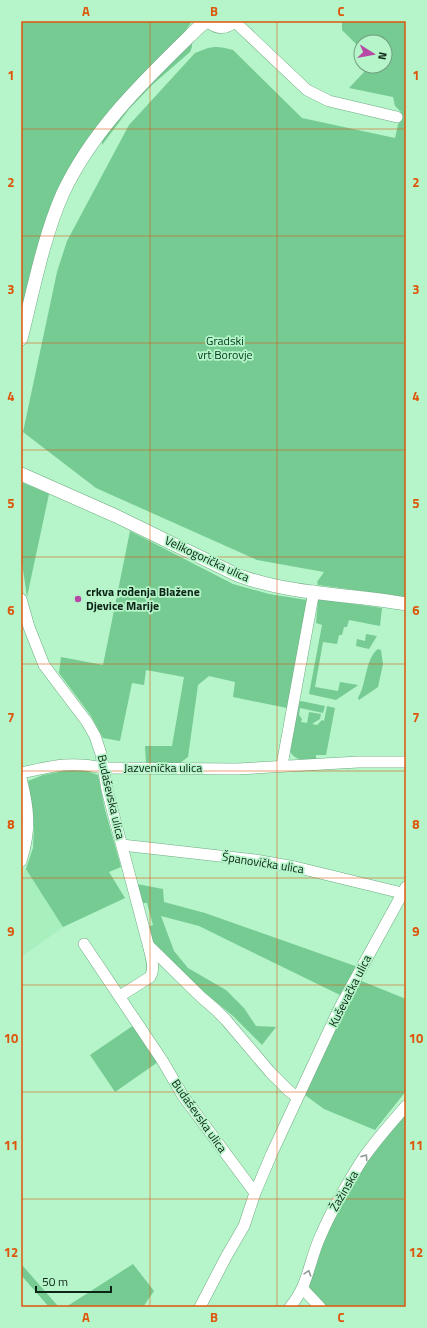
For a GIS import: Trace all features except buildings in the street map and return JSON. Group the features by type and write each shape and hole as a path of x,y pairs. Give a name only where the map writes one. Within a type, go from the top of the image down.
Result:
{"street":[{"path":"21,339 34,284 48,237 60,200 73,174 96,138 127,99 171,54 208,21 221,27 234,21 307,90 329,101 397,117"},
{"name":"Velikogorička ulica","path":"21,474 109,513 237,575 268,585 406,604"},
{"path":"282,765 314,591"},
{"name":"Budaševska ulica","path":"21,599 29,627 44,665 84,717 95,736 101,754 107,790 151,958 152,974 147,979 120,996"},
{"name":"Jazvenička ulica","path":"21,773 61,765 87,764 103,768 238,769 282,765 406,762"},
{"path":"21,778 28,816 28,830 27,841 21,861"},
{"name":"Španovička ulica","path":"122,845 275,863 404,890"},
{"name":"Kuševačka ulica","path":"200,1307 244,1226 255,1193 297,1097 326,1040 339,1009 404,890"},
{"name":"Budaševska ulica","path":"84,944 162,1060 183,1096 255,1193"},
{"path":"148,944 201,997 215,1008 270,1072 297,1097"},
{"name":"Žažinska","path":"290,1307 298,1298 303,1289 320,1236 332,1211 362,1160 406,1106"},
{"path":"303,1289 320,1307"}],"shaded area":[{"path":"33,848 125,898 63,927 21,957 21,881"}],"green space":[{"path":"21,21 192,21 182,36 87,144 21,319"},
{"name":"Gradski vrt Borovje","path":"342,21 406,21 406,597 318,585 317,582 324,572 257,560 96,488 23,432 57,272 67,241 129,125 195,53 214,47 222,47 233,50 302,118 395,138 401,112 395,106 393,97 349,88 362,74 393,74 393,34 353,34 353,41 342,30"},
{"path":"192,43 190,52 152,85 129,109 102,145 102,139 127,105"},
{"path":"21,482 49,494 27,597 21,556"},
{"path":"130,531 233,584 269,594 307,600 287,708 233,697 235,682 209,676 198,685 188,757 180,763 146,763 145,746 172,746 184,677 146,670 144,685 132,683 120,741 103,738 91,716 59,673 61,657 103,665"},
{"path":"318,599 382,608 380,626 349,620 347,627 344,627 342,635 339,635 337,644 323,642 315,687 338,691 340,682 358,685 336,700 309,694 322,625 316,623"},
{"path":"366,634 377,636 369,649 356,646 357,639 365,641"},
{"path":"378,649 381,650 383,664 378,687 359,700 358,698 368,665 374,653"},
{"path":"301,701 325,706 323,713 300,708 299,715 302,719 301,722 307,723 309,712 321,714 320,719 312,724 317,725 322,720 324,721 327,706 335,708 326,755 316,755 316,760 300,760 291,754 289,750 298,703"},
{"path":"74,769 84,770 98,775 105,810 121,867 109,872 125,898 63,927 26,869 33,848 34,828 28,781 43,775"},
{"path":"137,884 163,889 164,902 205,913 358,967 342,996 199,926 161,916 174,951 188,968 226,990 244,1008 256,1026 276,1027 262,1045 233,1016 199,988 154,945 148,927 153,925 147,903 141,903"},
{"path":"359,980 406,999 406,1091 375,1130 324,1109 305,1095"},
{"path":"134,1025 158,1062 115,1092 90,1055"},
{"path":"406,1110 406,1307 325,1307 309,1291 312,1271 318,1250 357,1174"},
{"path":"133,1264 154,1291 143,1307 66,1307"},
{"path":"22,1265 57,1305 61,1307 49,1307 21,1275"}],"place":[{"name":"crkva rođenja Blažene Djevice Marije","path":"78,599"}]}
